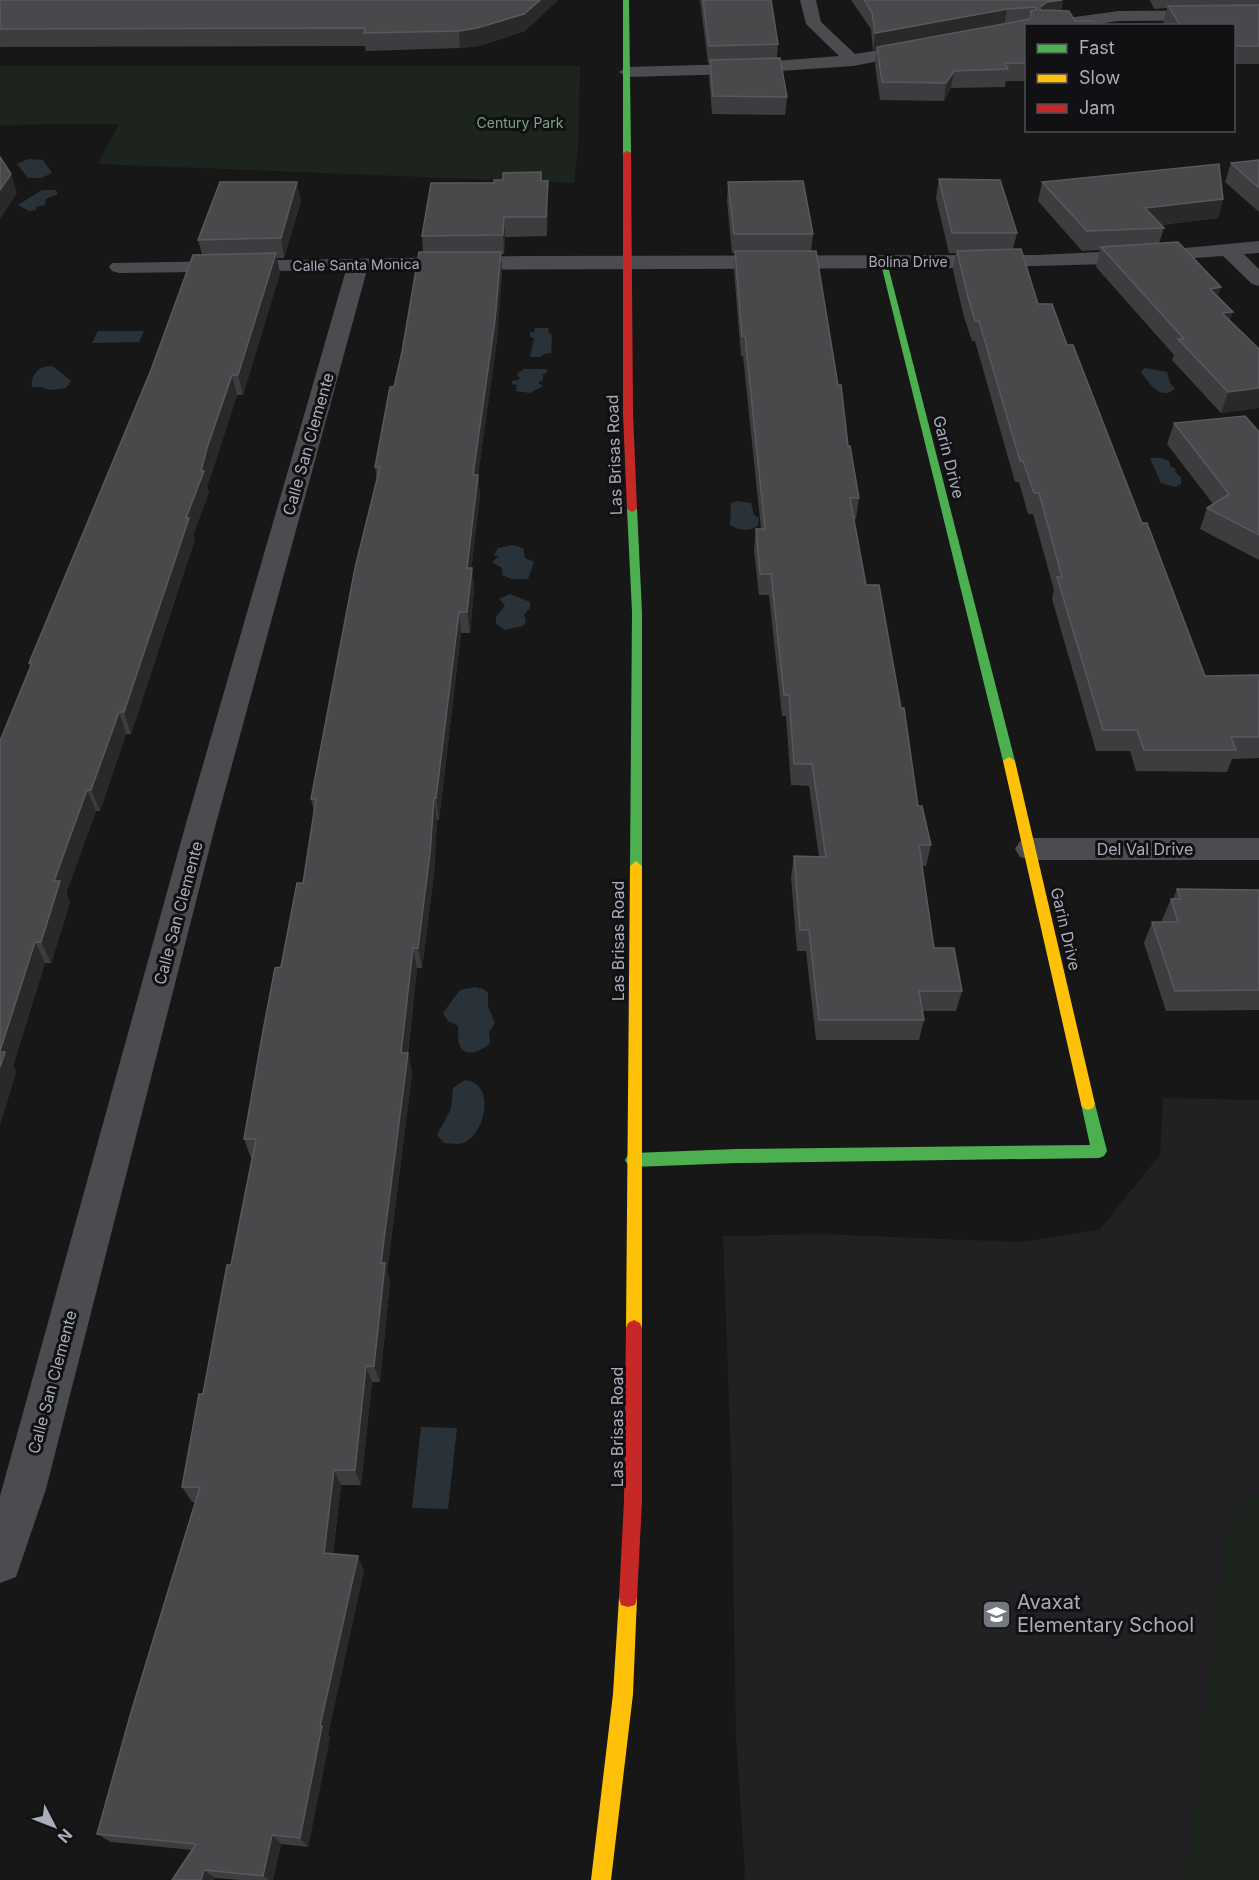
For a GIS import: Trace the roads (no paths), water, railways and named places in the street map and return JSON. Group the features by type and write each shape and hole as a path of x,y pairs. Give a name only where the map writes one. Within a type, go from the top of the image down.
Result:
{"street":[{"name":"Las Brisas Road","path":"601,1880 623,1694 633,1501 637,612 628,413 626,0"},
{"path":"808,0 814,24 854,61"},
{"path":"1103,0 1119,16"},
{"path":"1060,24 1119,16 1259,15"},
{"path":"627,72 770,69 854,61 936,45"},
{"name":"Bolina Drive","path":"629,262 1104,259 1259,247"},
{"path":"1228,250 1259,280"},
{"name":"Calle Santa Monica","path":"119,267 629,262"},
{"name":"Garin Drive","path":"633,1160 737,1156 1099,1151 1032,849 883,262"},
{"name":"Calle San Clemente","path":"0,1561 24,1489 200,827 358,265"},
{"name":"Del Val Drive","path":"1032,849 1259,849"}],"place":[{"name":"Avaxat Elementary School","path":"996,1614"}],"park label":[{"name":"Century Park","path":"520,123"}]}
